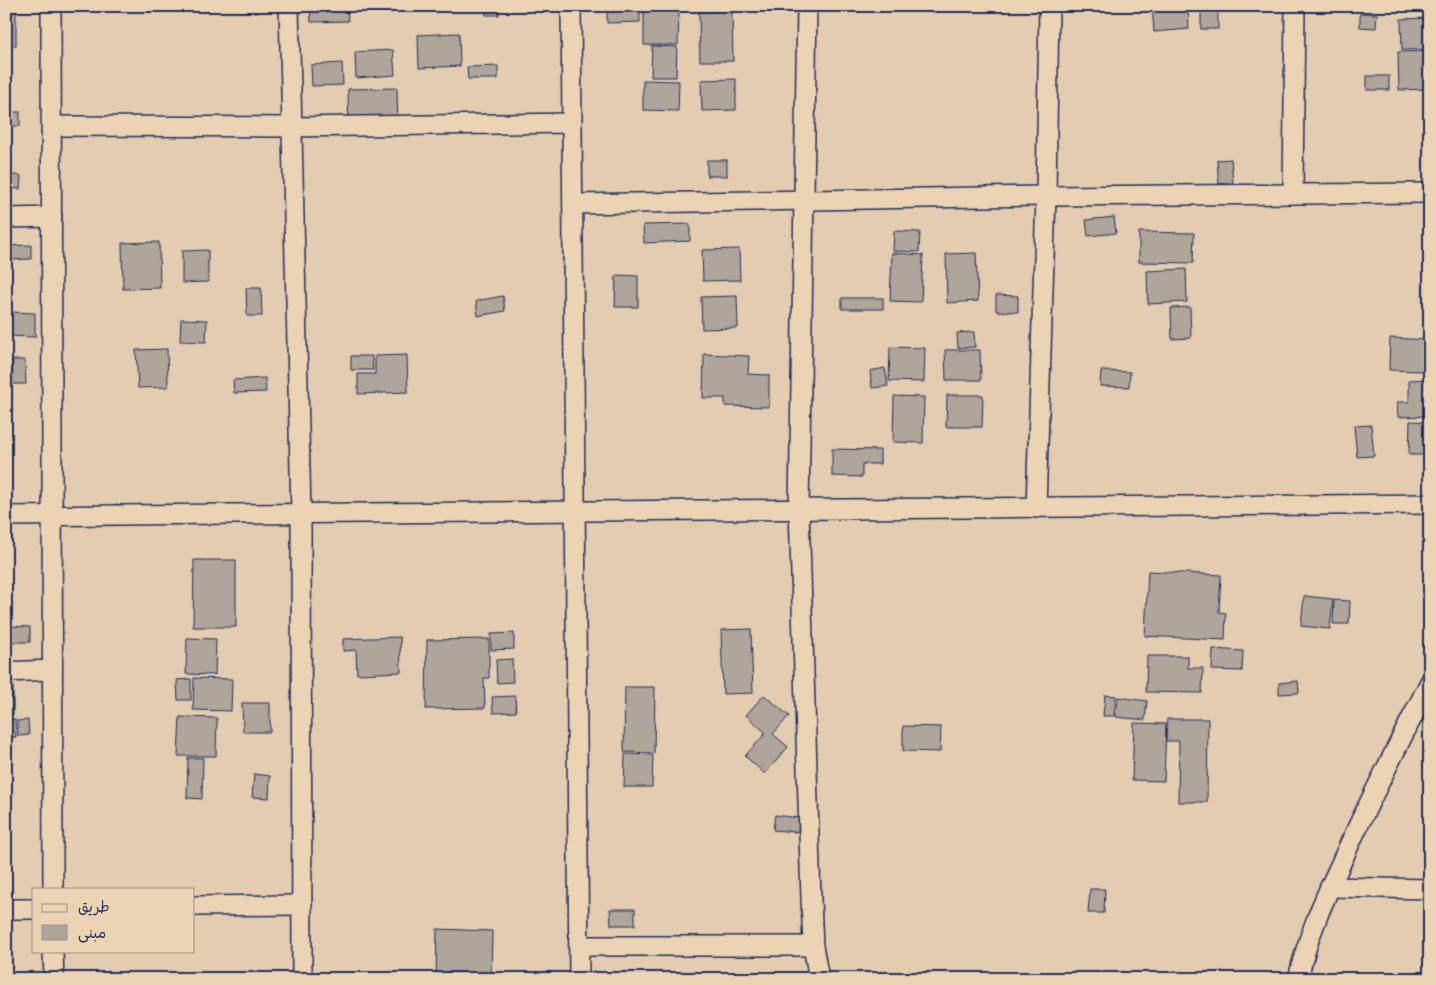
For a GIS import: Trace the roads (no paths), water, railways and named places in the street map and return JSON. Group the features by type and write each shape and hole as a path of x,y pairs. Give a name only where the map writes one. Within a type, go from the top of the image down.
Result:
{"street":[{"path":"51,6 53,126 51,670 53,888"},
{"path":"289,6 300,512 302,979"},
{"path":"571,6 579,979"},
{"path":"807,6 799,508 813,946 819,979"},
{"path":"1036,508 1050,6"},
{"path":"1293,194 1295,6"},
{"path":"53,126 292,127 572,123"},
{"path":"574,204 1046,196 1430,193"},
{"path":"6,218 52,217"},
{"path":"6,516 52,514 1430,504"},
{"path":"6,672 51,670"},
{"path":"1298,979 1304,951 1330,887 1365,810 1430,682"},
{"path":"1330,887 1430,889"},
{"path":"195,906 302,905"},
{"path":"6,909 32,908"},
{"path":"579,946 813,946"},
{"path":"54,952 54,979"}]}
